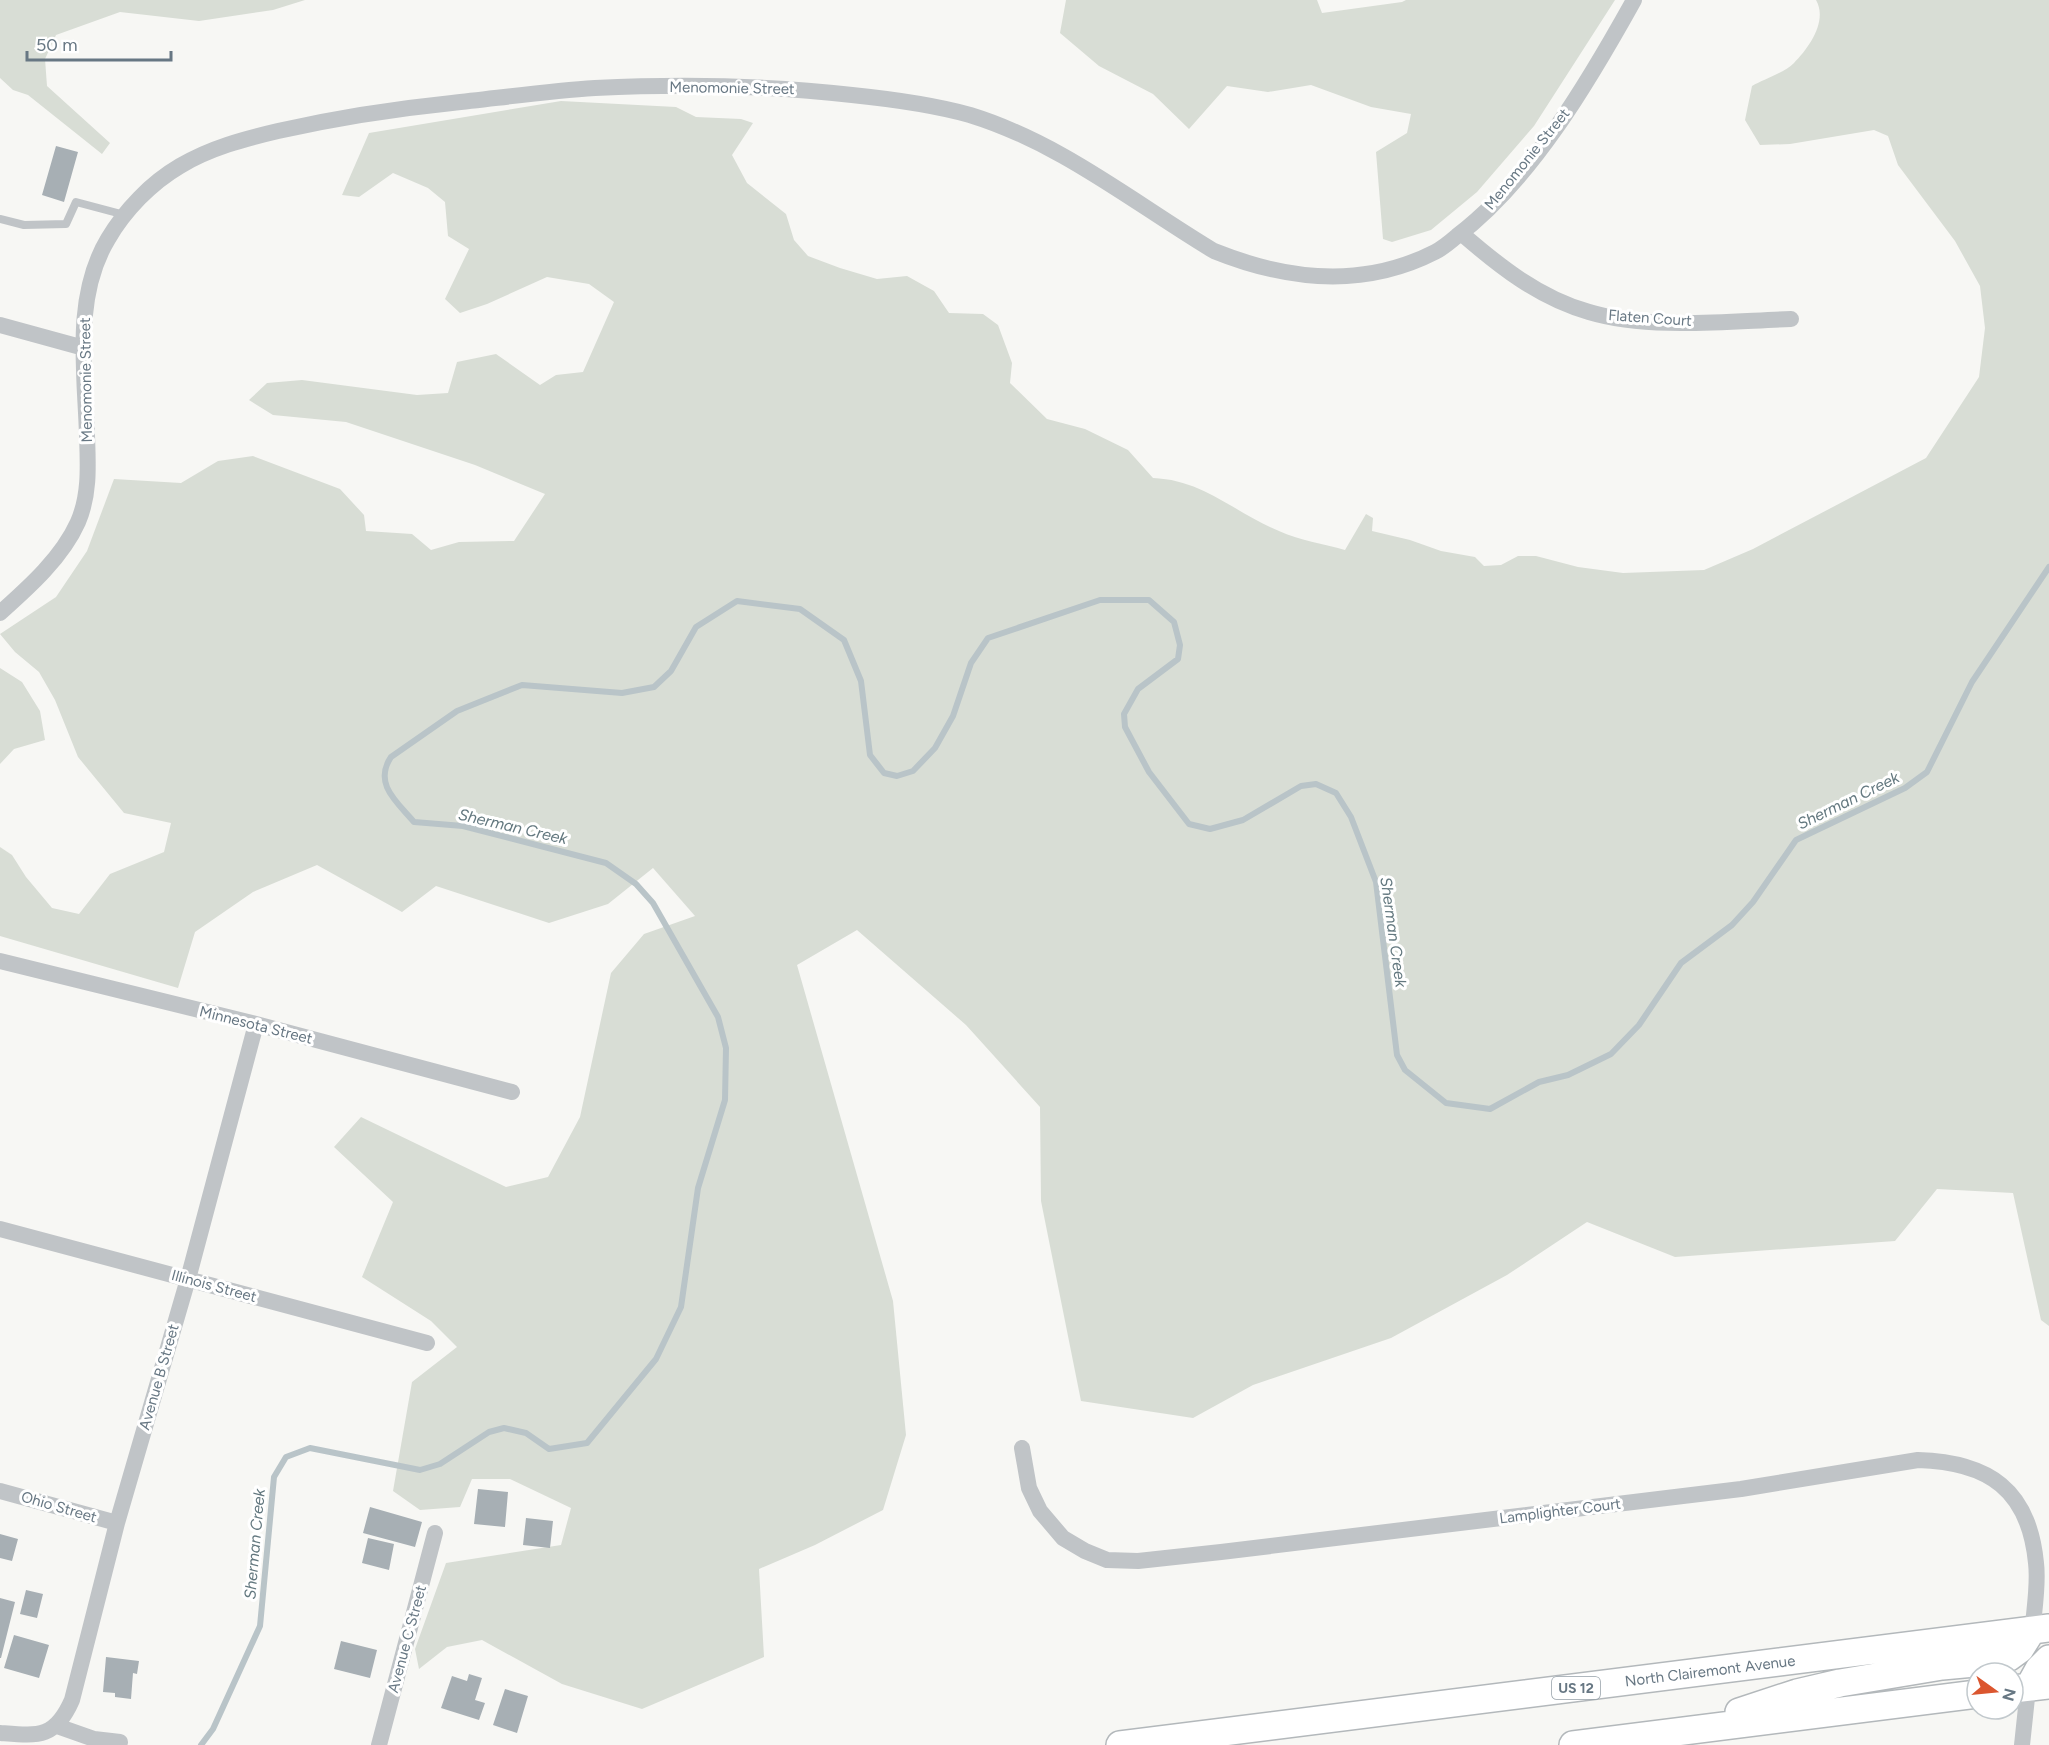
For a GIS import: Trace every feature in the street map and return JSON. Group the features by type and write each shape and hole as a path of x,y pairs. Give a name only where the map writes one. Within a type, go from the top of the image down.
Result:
{"main road":[{"path":"1681,1731 1797,1693 1840,1683 2009,1657 2041,1629"},
{"name":"North Clairemont Avenue","path":"1120,1745 2041,1629"},
{"path":"2030,1687 2039,1670 2049,1659"},
{"path":"1573,1745 1965,1696"}],"street":[{"name":"Menomonie Street","path":"0,613 21,594 69,538 85,501 88,477 83,331 86,299 106,242 125,214 156,183 181,165 235,141 326,120 383,110 592,88 713,86 815,91 909,102 966,114 1006,127 1064,155 1214,251 1244,263 1276,272 1318,277 1358,276 1391,270 1436,252 1477,221 1501,197 1571,104 1634,0"},
{"name":"Flaten Court","path":"1461,233 1497,264 1530,286 1590,313 1623,319 1664,322 1791,319"},
{"path":"0,326 84,348"},
{"name":"Minnesota Street","path":"0,961 256,1024 512,1092"},
{"name":"Avenue B Street","path":"57,1726 72,1700 117,1523 188,1279 256,1024"},
{"name":"Illinois Street","path":"0,1229 427,1343"},
{"name":"Lamplighter Court","path":"1023,1448 1029,1488 1040,1511 1064,1538 1085,1551 1107,1560 1138,1561 1741,1489 1918,1460 1939,1461 1968,1467 2006,1487 2030,1526 2037,1565 2041,1629 2022,1745"},
{"name":"Ohio Street","path":"0,1491 117,1523"},
{"name":"Avenue C Street","path":"379,1745 435,1533"},
{"path":"0,1733 27,1735 57,1726 94,1739 120,1742"}],"lane":[{"path":"0,219 24,225 66,224 76,202 125,214"}],"shaded area":[{"path":"0,0 305,0 273,10 199,21 120,12 56,35 45,59 47,86 110,143 102,154 28,95 13,90 0,78"},
{"path":"1066,0 1317,0 1322,13 1406,0 1615,0 1534,126 1477,192 1431,230 1392,242 1383,239 1376,152 1407,133 1411,114 1371,107 1311,85 1268,92 1227,86 1189,129 1153,94 1099,66 1060,33"},
{"path":"1816,0 2049,0 2049,1326 2041,1320 2013,1193 1937,1189 1895,1241 1675,1257 1587,1222 1507,1275 1391,1338 1253,1385 1193,1418 1081,1401 1041,1201 1040,1107 966,1025 857,930 797,965 893,1301 906,1435 883,1510 815,1545 759,1569 764,1657 642,1709 562,1684 482,1640 447,1647 419,1669 415,1649 446,1563 561,1545 571,1508 510,1479 472,1479 460,1507 420,1510 393,1491 412,1382 457,1347 431,1321 362,1277 393,1202 334,1147 361,1117 506,1187 548,1177 580,1117 611,973 644,934 695,916 653,868 608,904 549,923 436,886 402,912 317,865 253,892 195,932 178,988 0,936 0,847 12,855 26,877 52,908 79,914 110,874 164,852 171,823 124,813 78,757 55,700 39,672 15,652 0,634 56,597 87,551 114,479 181,483 218,461 253,456 340,489 364,515 366,531 412,534 431,550 459,542 514,541 545,494 475,465 346,422 273,415 249,400 267,383 302,380 417,395 448,393 457,362 496,354 540,385 556,375 583,372 614,302 589,284 547,277 487,304 460,313 445,299 469,249 448,236 445,202 428,188 393,173 359,197 342,195 369,133 561,101 676,107 696,117 741,119 753,123 732,155 747,183 786,214 794,240 808,256 877,279 907,276 934,291 949,313 983,314 998,325 1012,363 1010,383 1047,419 1085,429 1128,450 1153,478 1188,484 1279,531 1345,550 1366,514 1373,518 1372,531 1410,540 1441,551 1475,557 1484,566 1501,565 1518,556 1536,556 1578,567 1623,573 1704,570 1753,549 1926,458 1979,377 1985,328 1980,286 1955,241 1898,165 1888,136 1874,130 1790,144 1760,145 1745,120 1752,86 1790,67 1811,42 1820,17"},
{"path":"0,668 22,682 40,711 45,740 14,749 0,764"}],"building":[{"path":"56,146 78,152 64,202 42,195"},
{"path":"478,1489 508,1492 505,1527 474,1524"},
{"path":"370,1507 422,1522 415,1547 363,1533"},
{"path":"526,1518 553,1521 550,1548 523,1545"},
{"path":"0,1534 18,1539 12,1561 0,1558"},
{"path":"368,1538 394,1544 389,1570 362,1563"},
{"path":"26,1590 43,1594 37,1618 20,1614"},
{"path":"0,1598 15,1602 1,1658 0,1658"},
{"path":"14,1635 49,1645 39,1678 4,1668"},
{"path":"341,1641 377,1650 370,1678 334,1669"},
{"path":"106,1657 139,1661 137,1674 133,1673 131,1699 115,1697 115,1693 103,1692"},
{"path":"469,1674 482,1678 475,1700 485,1703 479,1720 441,1708 452,1676 467,1681"},
{"path":"505,1689 528,1696 517,1733 493,1725"}],"waterway":[{"name":"Sherman Creek","path":"201,1745 213,1729 260,1626 274,1477 286,1457 310,1448 420,1470 440,1464 489,1432 504,1428 526,1433 549,1449 587,1443 656,1359 681,1307 698,1188 725,1100 726,1048 718,1017 653,903 636,884 606,863 463,826 414,822 395,800 389,792 385,776 391,757 457,711 522,685 622,693 654,687 671,671 696,627 737,601 800,609 844,640 861,681 870,755 884,773 897,776 913,771 935,748 953,716 971,663 988,638 1100,600 1149,600 1174,622 1180,645 1178,659 1138,689 1124,714 1125,727 1149,772 1189,824 1210,829 1243,820 1301,786 1316,784 1336,793 1351,817 1376,882 1397,1055 1405,1070 1446,1103 1490,1109 1539,1082 1568,1075 1611,1054 1639,1025 1681,963 1732,925 1753,902 1796,840 1905,788 1927,772 1972,682 2049,567"}]}
